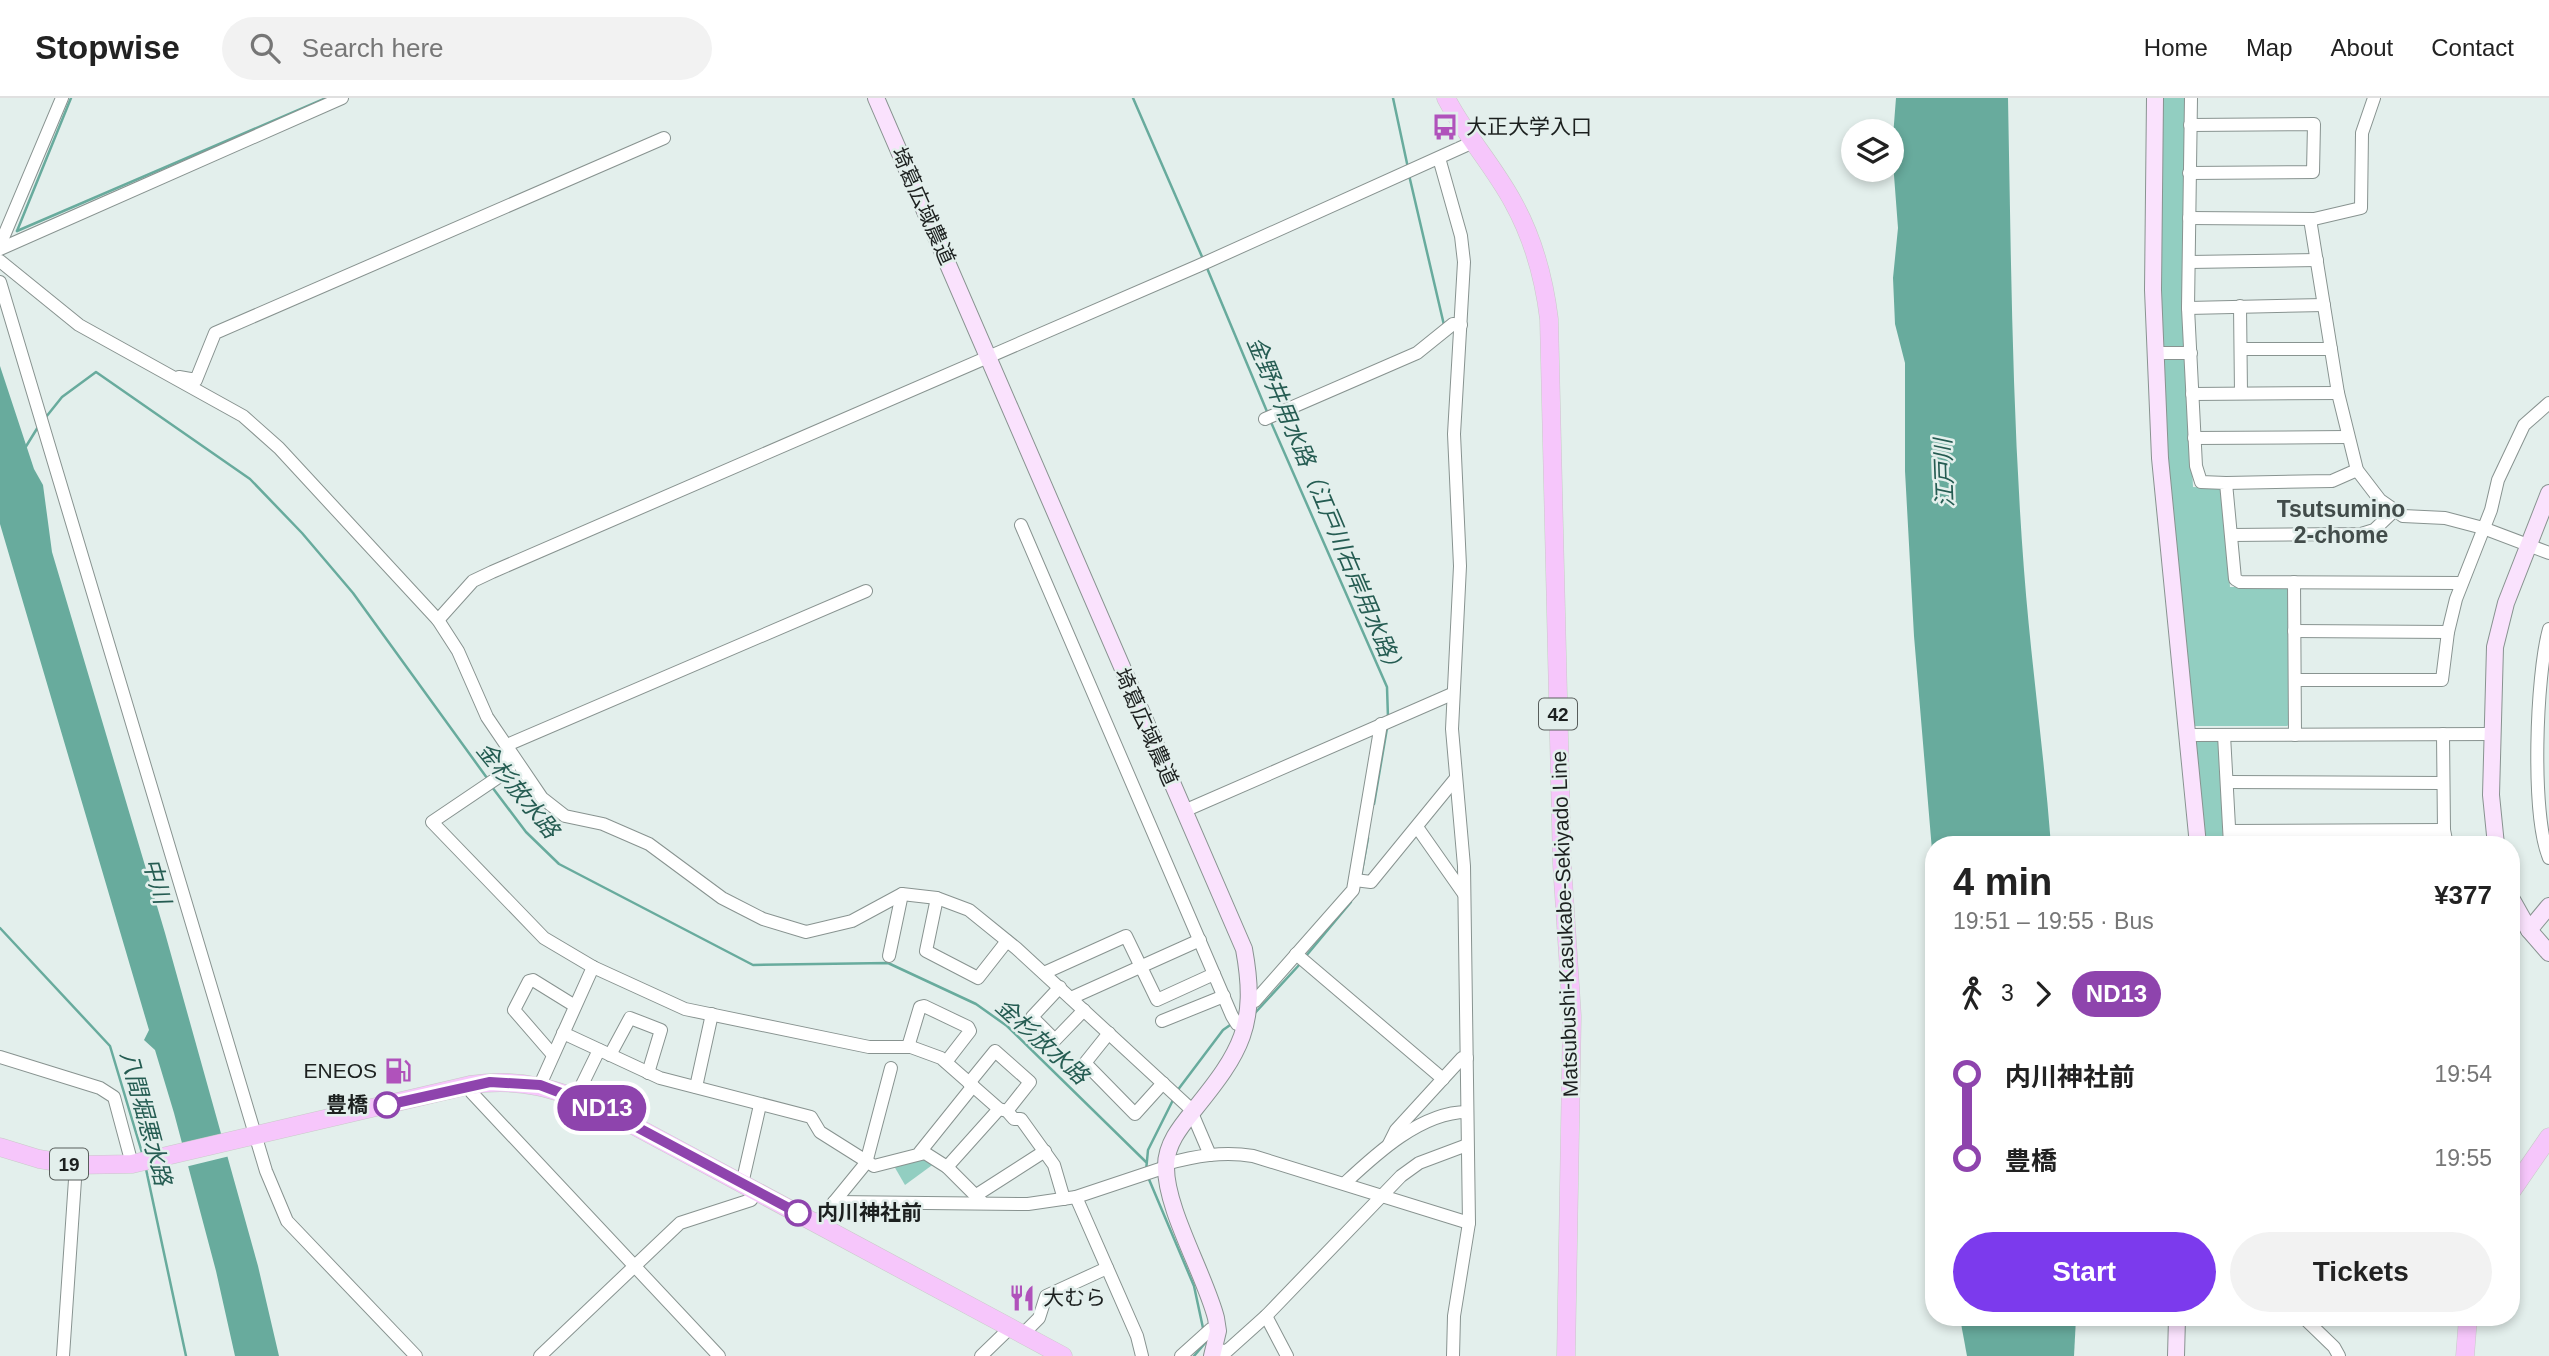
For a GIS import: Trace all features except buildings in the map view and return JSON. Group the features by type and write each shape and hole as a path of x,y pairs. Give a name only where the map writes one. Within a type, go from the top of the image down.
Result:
{"main road":[{"name":"Matsubushi-Kasukabe-Sekiyado Line","path":"1446,98 1471,143 1512,201 1527,230 1538,261 1549,319 1562,864 1572,1004 1566,1356"},
{"name":"19","path":"0,1147 39,1159 76,1165 136,1163 470,1085 504,1082 540,1085 576,1097 1063,1356"},
{"path":"2520,1179 2549,1137"},
{"path":"2465,1356 2467,1326"}],"street":[{"path":"0,247 62,98"},
{"path":"0,247 342,98"},
{"name":"埼葛広域農道","path":"876,98 1244,949 1249,1002 1238,1022 1240,1047 1228,1068 1192,1112 1157,1169"},
{"path":"2155,98 2153,290 2160,458 2196,836"},
{"path":"2191,98 2188,307 2197,478 2201,482 2226,483 2332,481 2357,470"},
{"path":"2189,218 2310,219 2361,208 2362,133 2374,98"},
{"path":"2189,173 2313,172 2314,124 2190,125"},
{"path":"149,366 196,380 215,333 664,138"},
{"path":"438,620 473,581 492,572 1205,263 1471,143"},
{"path":"1439,158 1461,236 1464,262 1454,434 1460,566 1452,694 1464,894 1469,1223 1454,1316 1453,1356"},
{"path":"2310,219 2338,393 2357,470 2380,500 2403,516 2445,518 2483,528 2549,553"},
{"path":"2189,262 2317,260"},
{"path":"0,261 79,324 149,366 243,416 279,448 438,620 458,651 486,717 542,798 565,816 603,824 649,844 722,898 763,919 806,932 852,921 902,894 937,898 969,911 1060,987 1192,1112 1210,1154"},
{"path":"0,282 266,1171 288,1221 416,1356"},
{"path":"2188,307 2324,305"},
{"path":"2240,306 2241,393"},
{"path":"1269,418 1417,354 1453,324 1461,325"},
{"path":"2241,349 2331,349"},
{"path":"2156,353 2191,353"},
{"path":"2192,394 2338,393"},
{"path":"2295,681 2442,680 2448,632 2461,583 2483,528 2498,480 2521,430 2549,403"},
{"path":"2194,438 2347,437"},
{"path":"2226,483 2235,579 2240,582 2461,583"},
{"path":"2495,836 2492,814 2492,681 2500,623 2549,493"},
{"path":"2231,535 2361,534 2374,530 2395,511"},
{"path":"1021,525 1214,974 1238,1022"},
{"path":"2294,582 2295,734"},
{"path":"507,745 866,591"},
{"path":"2549,629 2540,671 2544,734 2541,827 2549,858"},
{"path":"2294,631 2448,632"},
{"path":"1184,811 1452,694"},
{"path":"1249,1002 1255,1001 1301,958 1359,880 1381,724"},
{"path":"2443,734 2445,836"},
{"path":"2187,735 2492,734"},
{"path":"2224,735 2230,836"},
{"path":"507,745 509,770 432,822 544,938 593,967 665,1002 869,1047 908,1047 946,1062 1014,1119 1021,1119 1045,1151 1107,1268 1137,1336 1142,1356"},
{"path":"1359,880 1370,882 1456,778"},
{"path":"2228,782 2442,783"},
{"path":"1417,827 1464,894"},
{"path":"2230,831 2444,830"},
{"path":"889,956 902,894"},
{"path":"937,898 926,951 978,978 1007,941"},
{"path":"2529,930 2549,906"},
{"path":"2520,914 2529,930 2549,953"},
{"path":"1044,973 1126,936 1157,1000 1214,974"},
{"path":"1071,998 1200,940"},
{"path":"1301,958 1443,1079"},
{"path":"540,1085 593,967"},
{"path":"553,1055 514,1010 529,981 533,980 575,1006"},
{"path":"1060,987 1032,1017 1055,1040 1084,1010"},
{"path":"1162,1021 1224,996"},
{"path":"908,1047 920,1007 924,1006 968,1027 970,1031 946,1062"},
{"path":"696,1087 712,1014"},
{"path":"576,1097 630,1018 661,1030 648,1073"},
{"path":"563,1033 648,1073 810,1117 820,1132 874,1166 920,1152 995,1051 1031,1082 947,1167"},
{"path":"1109,1033 1085,1063 1135,1114 1163,1083"},
{"path":"0,1057 100,1088 114,1097 136,1163"},
{"path":"1389,1144 1396,1130 1462,1058 1467,1058"},
{"path":"817,1223 866,1163 891,1068"},
{"path":"470,1085 472,1093 719,1356"},
{"path":"1424,1101 1441,1118"},
{"path":"540,1356 680,1223 751,1200 750,1188 760,1105"},
{"path":"1345,1183 1389,1144 1441,1118 1467,1112"},
{"path":"1157,1169 1171,1197 1214,1310 1218,1331 1213,1353 1227,1352 1266,1316 1382,1195 1419,1163 1467,1145"},
{"path":"980,1198 1045,1151"},
{"path":"920,1152 947,1167 980,1198"},
{"path":"834,1202 980,1198 1028,1204 1070,1198 1210,1154 1233,1152 1345,1183 1469,1223"},
{"path":"63,1356 76,1165"},
{"path":"981,1356 1039,1318 1046,1296 1107,1268"},
{"path":"1266,1316 1287,1356"},
{"path":"2176,1326 2176,1356"},
{"path":"2312,1326 2334,1347 2339,1356"},
{"path":"1181,1356 1211,1329 1218,1331"}],"shaded area":[{"path":"2162,98 2187,98 2186,346 2165,348 2161,344"},
{"path":"2167,357 2187,360 2193,487 2221,488 2223,491 2230,587 2287,587 2290,592 2291,723 2287,726 2195,726 2193,723 2178,604 2162,361"},
{"path":"2197,740 2217,740 2221,743 2223,836 2203,836 2194,744"},
{"path":"920,1158 935,1163 905,1185 894,1166"}],"water":[{"name":"江戸川","path":"1896,98 2008,98 2020,511 2050,836 1931,836 1914,636 1905,471 1905,363 1895,324 1893,278 1898,228 1895,182 1904,182 1904,119 1894,119"},
{"path":"0,366 34,469 43,485 52,552 165,933 258,1266 279,1356 235,1356 216,1271 174,1113 155,1050 144,1040 149,1030 0,524"},
{"path":"1961,1326 2076,1326 2074,1356 1967,1356"}],"pier":[{"path":"225,1137 230,1156 185,1167 180,1148"}],"waterway":[{"path":"17,231 71,98"},
{"path":"17,231 326,98"},
{"name":"金野井用水路（江戸川右岸用水路）","path":"1133,98 1203,259"},
{"path":"1393,98 1408,168"},
{"path":"1409,175 1444,325"},
{"name":"金野井用水路（江戸川右岸用水路）","path":"1207,268 1268,414"},
{"name":"金杉放水路","path":"46,417 62,397 96,372 250,479 302,533 353,593 487,778"},
{"name":"金野井用水路（江戸川右岸用水路）","path":"1270,420 1387,687 1388,718"},
{"name":"金杉放水路","path":"25,448 38,427"},
{"name":"金野井用水路（江戸川右岸用水路）","path":"1374,804 1387,728"},
{"name":"金杉放水路","path":"492,787 526,832 559,864 753,965 888,963 976,1004 1007,1026 1146,1162"},
{"name":"金野井用水路（江戸川右岸用水路）","path":"1361,876 1368,838"},
{"name":"金野井用水路（江戸川右岸用水路）","path":"1306,956 1351,902"},
{"name":"八間堀悪水路","path":"0,928 110,1046 143,1156"},
{"name":"金野井用水路（江戸川右岸用水路）","path":"1255,1013 1300,964"},
{"name":"金野井用水路（江戸川右岸用水路）","path":"1177,1091 1223,1030 1233,1023"},
{"name":"金野井用水路（江戸川右岸用水路）","path":"1146,1171 1148,1150 1173,1100"},
{"name":"八間堀悪水路","path":"146,1169 186,1356"},
{"name":"金野井用水路（江戸川右岸用水路）","path":"1148,1177 1194,1286 1203,1328"},
{"name":"金野井用水路（江戸川右岸用水路）","path":"1194,1356 1206,1342"}],"bus line":[{"name":"ND13","path":"387,1105 490,1082 540,1085 603,1109 798,1213"}],"place":[{"name":"大正大学入口","path":"1445,127"},
{"name":"ENEOS","path":"398,1071"},
{"name":"豊橋","path":"387,1105"},
{"name":"内川神社前","path":"798,1213"},
{"name":"大むら","path":"1022,1298"}],"district":[{"name":"Tsutsumino 2-chome","path":"2341,522"}],"water label":[{"name":"中川","path":"157,881"}]}
